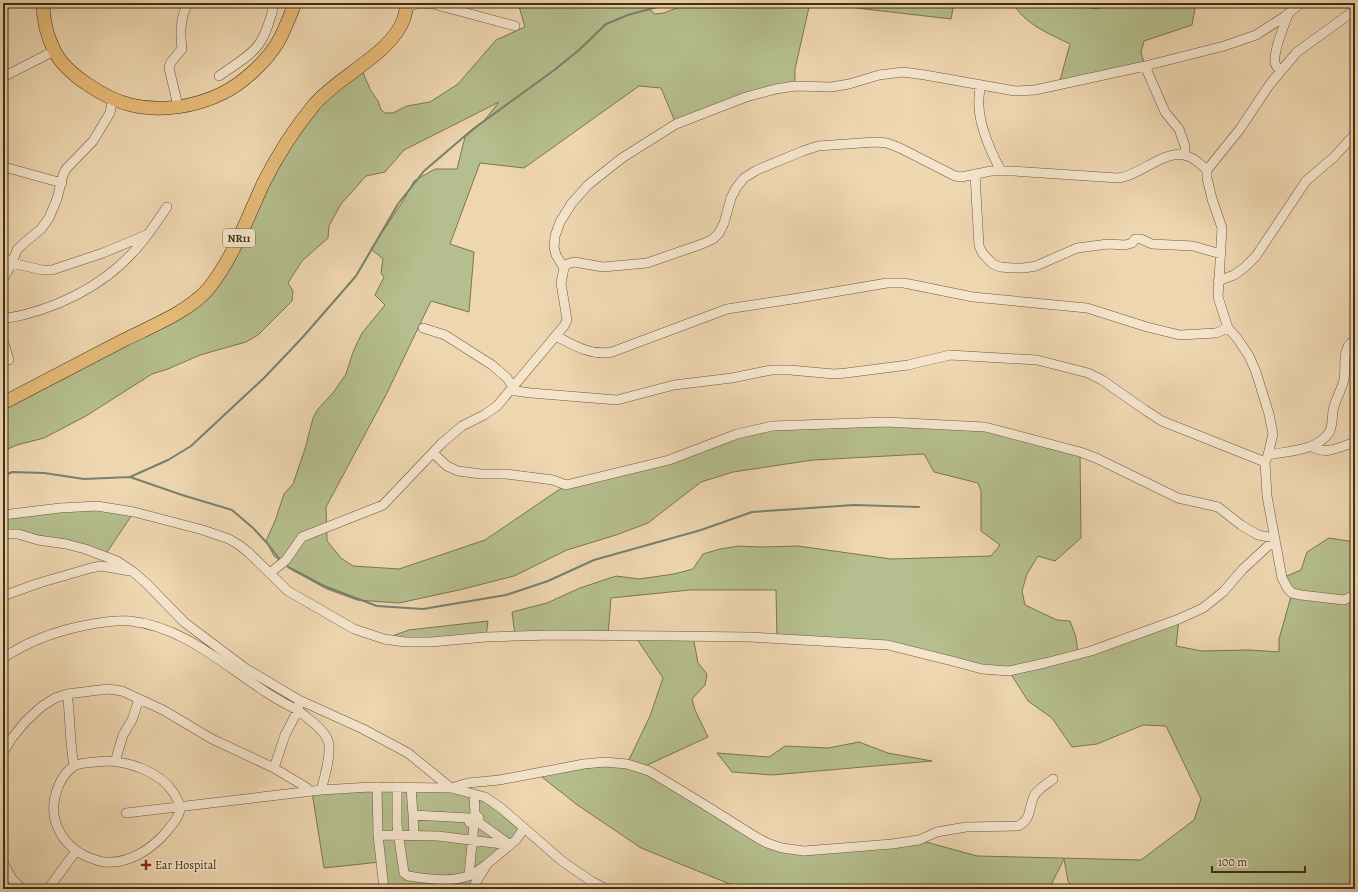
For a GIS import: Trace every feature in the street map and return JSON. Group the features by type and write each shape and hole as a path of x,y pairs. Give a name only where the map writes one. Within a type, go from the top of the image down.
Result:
{"highway":[{"path":"43,3 46,27 54,51 70,70 86,84 113,98 130,105 146,107 193,105 222,93 244,80 267,57 278,42 295,3"},
{"name":"NR11","path":"3,403 163,320 194,302 208,289 222,270 264,182 287,140 313,105 324,93 382,49 392,38 404,18 406,5"}],"street":[{"path":"178,106 170,68 171,62 182,49 181,20 188,3"},
{"path":"219,76 249,54 259,44 271,17 274,3"},
{"path":"406,5 420,3 433,4 515,26"},
{"path":"564,268 556,255 554,247 555,236 560,222 572,203 588,185 622,158 676,124 746,97 776,89 795,86 831,87 849,84 879,75 902,72 1015,91 1035,90 1145,66 1224,46 1256,35 1301,3"},
{"path":"1355,10 1297,52 1270,84 1240,129 1207,170 1207,178 1212,199 1222,228 1218,297 1228,328 1237,338 1256,372 1267,407 1273,434 1266,458 1267,496 1282,578 1292,593 1326,599 1344,600 1355,595"},
{"path":"1281,71 1275,63 1275,58 1281,31 1288,13"},
{"path":"4,73 54,51"},
{"path":"1145,66 1165,112 1179,129 1185,146 1186,155"},
{"path":"980,85 979,107 985,134 992,154 1001,171"},
{"path":"3,280 17,250 34,236 45,224 57,199 66,169 93,141 110,113 113,98"},
{"path":"1218,282 1245,267 1256,256 1306,181 1334,157 1355,134"},
{"path":"270,573 286,560 302,537 383,506 433,453 462,426 484,415 497,406 556,336 567,320 561,283 564,268 568,264 574,262 603,267 647,263 668,257 713,239 719,233 724,224 730,198 736,188 744,178 757,170 818,146 875,142 887,143 900,148 955,176 961,177 1001,171 1118,178 1127,176 1170,156 1180,154 1186,155 1195,160 1207,170"},
{"path":"3,168 8,168 62,184"},
{"path":"976,174 979,246 987,260 1000,267 1024,268 1036,266 1078,248 1108,244 1125,245 1132,243 1135,239 1141,239 1152,244 1193,246 1220,254"},
{"path":"3,319 37,311 62,302 110,275 138,248 167,207"},
{"path":"3,258 12,263 42,270 52,270 103,253 146,235"},
{"path":"556,336 576,347 606,353 727,308 799,298 887,283 904,283 973,297 1087,308 1147,327 1180,334 1216,333 1228,328"},
{"path":"423,328 445,335 492,365 507,378 512,388 516,391 617,400 674,385 732,378 771,370 790,370 834,374 846,373 908,365 950,355 1037,360 1088,373 1102,380 1162,421 1266,458 1306,448 1328,434 1331,427 1336,398 1341,389 1346,370 1344,360 1347,348 1349,344 1355,341"},
{"path":"3,340 9,360"},
{"path":"433,453 447,466 458,471 481,474 506,474 553,480 566,485 669,460 738,434 772,426 886,422 985,427 1091,456 1178,498 1218,507 1241,525 1258,535 1275,540"},
{"path":"1311,446 1317,450 1324,451 1355,442"},
{"path":"3,516 60,508 97,506 134,512 203,530 229,539 248,552 288,591 354,629 384,639 405,642 431,642 486,637 551,635 749,637 881,644 982,669 1009,671 1091,651 1178,619 1203,608 1223,592 1242,569 1275,540"},
{"path":"3,534 18,534 38,540 85,549 117,561 146,583 184,622 245,668 299,705 363,729 408,753 451,788"},
{"path":"3,596 39,583 101,566 132,571"},
{"path":"3,658 12,652 56,632 93,624 113,621 130,621 165,630 188,641 216,658 286,704 299,705 326,737 329,743 328,760 321,790"},
{"path":"3,752 25,722 41,707 55,698 67,694 108,689 122,691 168,713 212,739 274,768 307,788 308,792"},
{"path":"67,694 69,706 69,734 74,765"},
{"path":"116,761 123,735 132,720 139,699"},
{"path":"274,768 285,735 299,705"},
{"path":"116,761 136,766 155,776 170,788 178,799 180,806 178,818 162,838 147,851 125,860 104,863 87,857 76,851 64,840 53,814 53,800 62,778 74,765 116,761"},
{"path":"451,788 468,783 499,780 594,762 627,764 653,773 761,840 782,848 804,851 892,844 919,840 937,832 966,827 1018,826 1028,819 1035,795 1053,778"},
{"path":"377,787 378,835 384,889"},
{"path":"126,813 321,790 377,787 451,788 485,797 496,804 562,861 591,881 606,889"},
{"path":"396,788 398,836 404,874 408,876 433,880 452,880 469,875 487,864 516,840 524,828"},
{"path":"411,788 414,835"},
{"path":"469,875 472,839 476,823 479,818 475,814 474,794"},
{"path":"413,815 468,818 470,822 476,823 510,845"},
{"path":"378,835 414,835 472,839 510,845"},
{"path":"48,889 76,851"},
{"path":"3,863 12,879 22,889"},
{"path":"472,889 487,864"}],"green space":[{"path":"518,3 652,3 650,10 655,14 664,13 689,3 810,3 795,69 795,86 676,124 661,88 639,86 524,168 480,163 450,244 474,252 469,312 431,301 386,395 326,507 327,541 341,558 353,566 399,569 485,540 566,485 669,460 758,429 886,422 985,427 1080,452 1081,538 1055,561 1038,556 1027,574 1022,591 1025,605 1057,620 1070,621 1076,637 1078,654 1179,619 1176,646 1202,651 1250,650 1279,652 1279,639 1292,593 1282,578 1301,570 1307,552 1329,538 1355,542 1355,889 1074,889 1068,881 1064,859 1049,889 742,889 641,848 576,804 537,773 627,764 650,716 663,678 635,636 693,636 698,663 707,674 705,685 692,699 695,710 708,737 641,768 782,848 919,840 977,856 1141,860 1194,820 1201,799 1166,726 1143,725 1097,744 1072,747 1052,718 1028,701 1009,671 888,645 777,639 776,590 690,590 611,598 608,635 515,636 512,612 547,603 580,588 616,576 639,579 674,574 693,569 703,554 720,549 739,546 798,546 891,559 991,556 1000,545 981,531 981,491 978,483 934,472 924,454 813,460 733,472 701,482 648,523 616,535 567,550 514,576 399,603 357,600 327,589 294,571 274,556 266,541 275,521 284,494 293,484 305,449 313,418 318,409 333,393 346,374 353,352 362,333 385,305 375,295 384,277 381,273 383,259 371,249 403,201 414,181 435,169 457,169 465,137 483,122 499,102 404,150 385,172 366,176 341,204 329,226 328,238 302,261 288,283 293,291 292,301 258,335 246,342 200,355 168,369 152,374 86,416 44,438 17,445 3,451 3,403 208,289 287,140 360,66 381,110 385,113 393,113 407,106 430,102 458,84 496,40 525,27"},
{"path":"850,3 954,3 951,19 848,7"},
{"path":"1013,3 1065,3 1096,9 1117,3 1196,3 1192,25 1144,41 1141,52 1145,66 1059,84 1070,44 1031,23"},
{"path":"60,508 134,512 105,555 66,542 17,530 3,530 3,515"},
{"path":"488,621 486,637 384,639 409,630"},
{"path":"859,742 888,753 932,761 772,775 732,772 717,753 769,757 785,746 828,748"},
{"path":"426,788 486,796 524,825 494,858 472,889 384,889 380,862 324,868 312,792"}],"waterway":[{"path":"3,476 12,472 44,473 84,479 130,477 168,460 191,446 264,378 302,338 356,276 398,204 424,171 473,129 553,71 579,50 606,24 628,15 672,3"},
{"path":"130,477 232,510 253,528 281,561"},
{"path":"288,567 324,586 377,606 423,609 506,595 548,581 594,560 701,530 752,512 854,505 919,507"}],"place":[{"name":"Ear Hospital","path":"146,865"}]}
